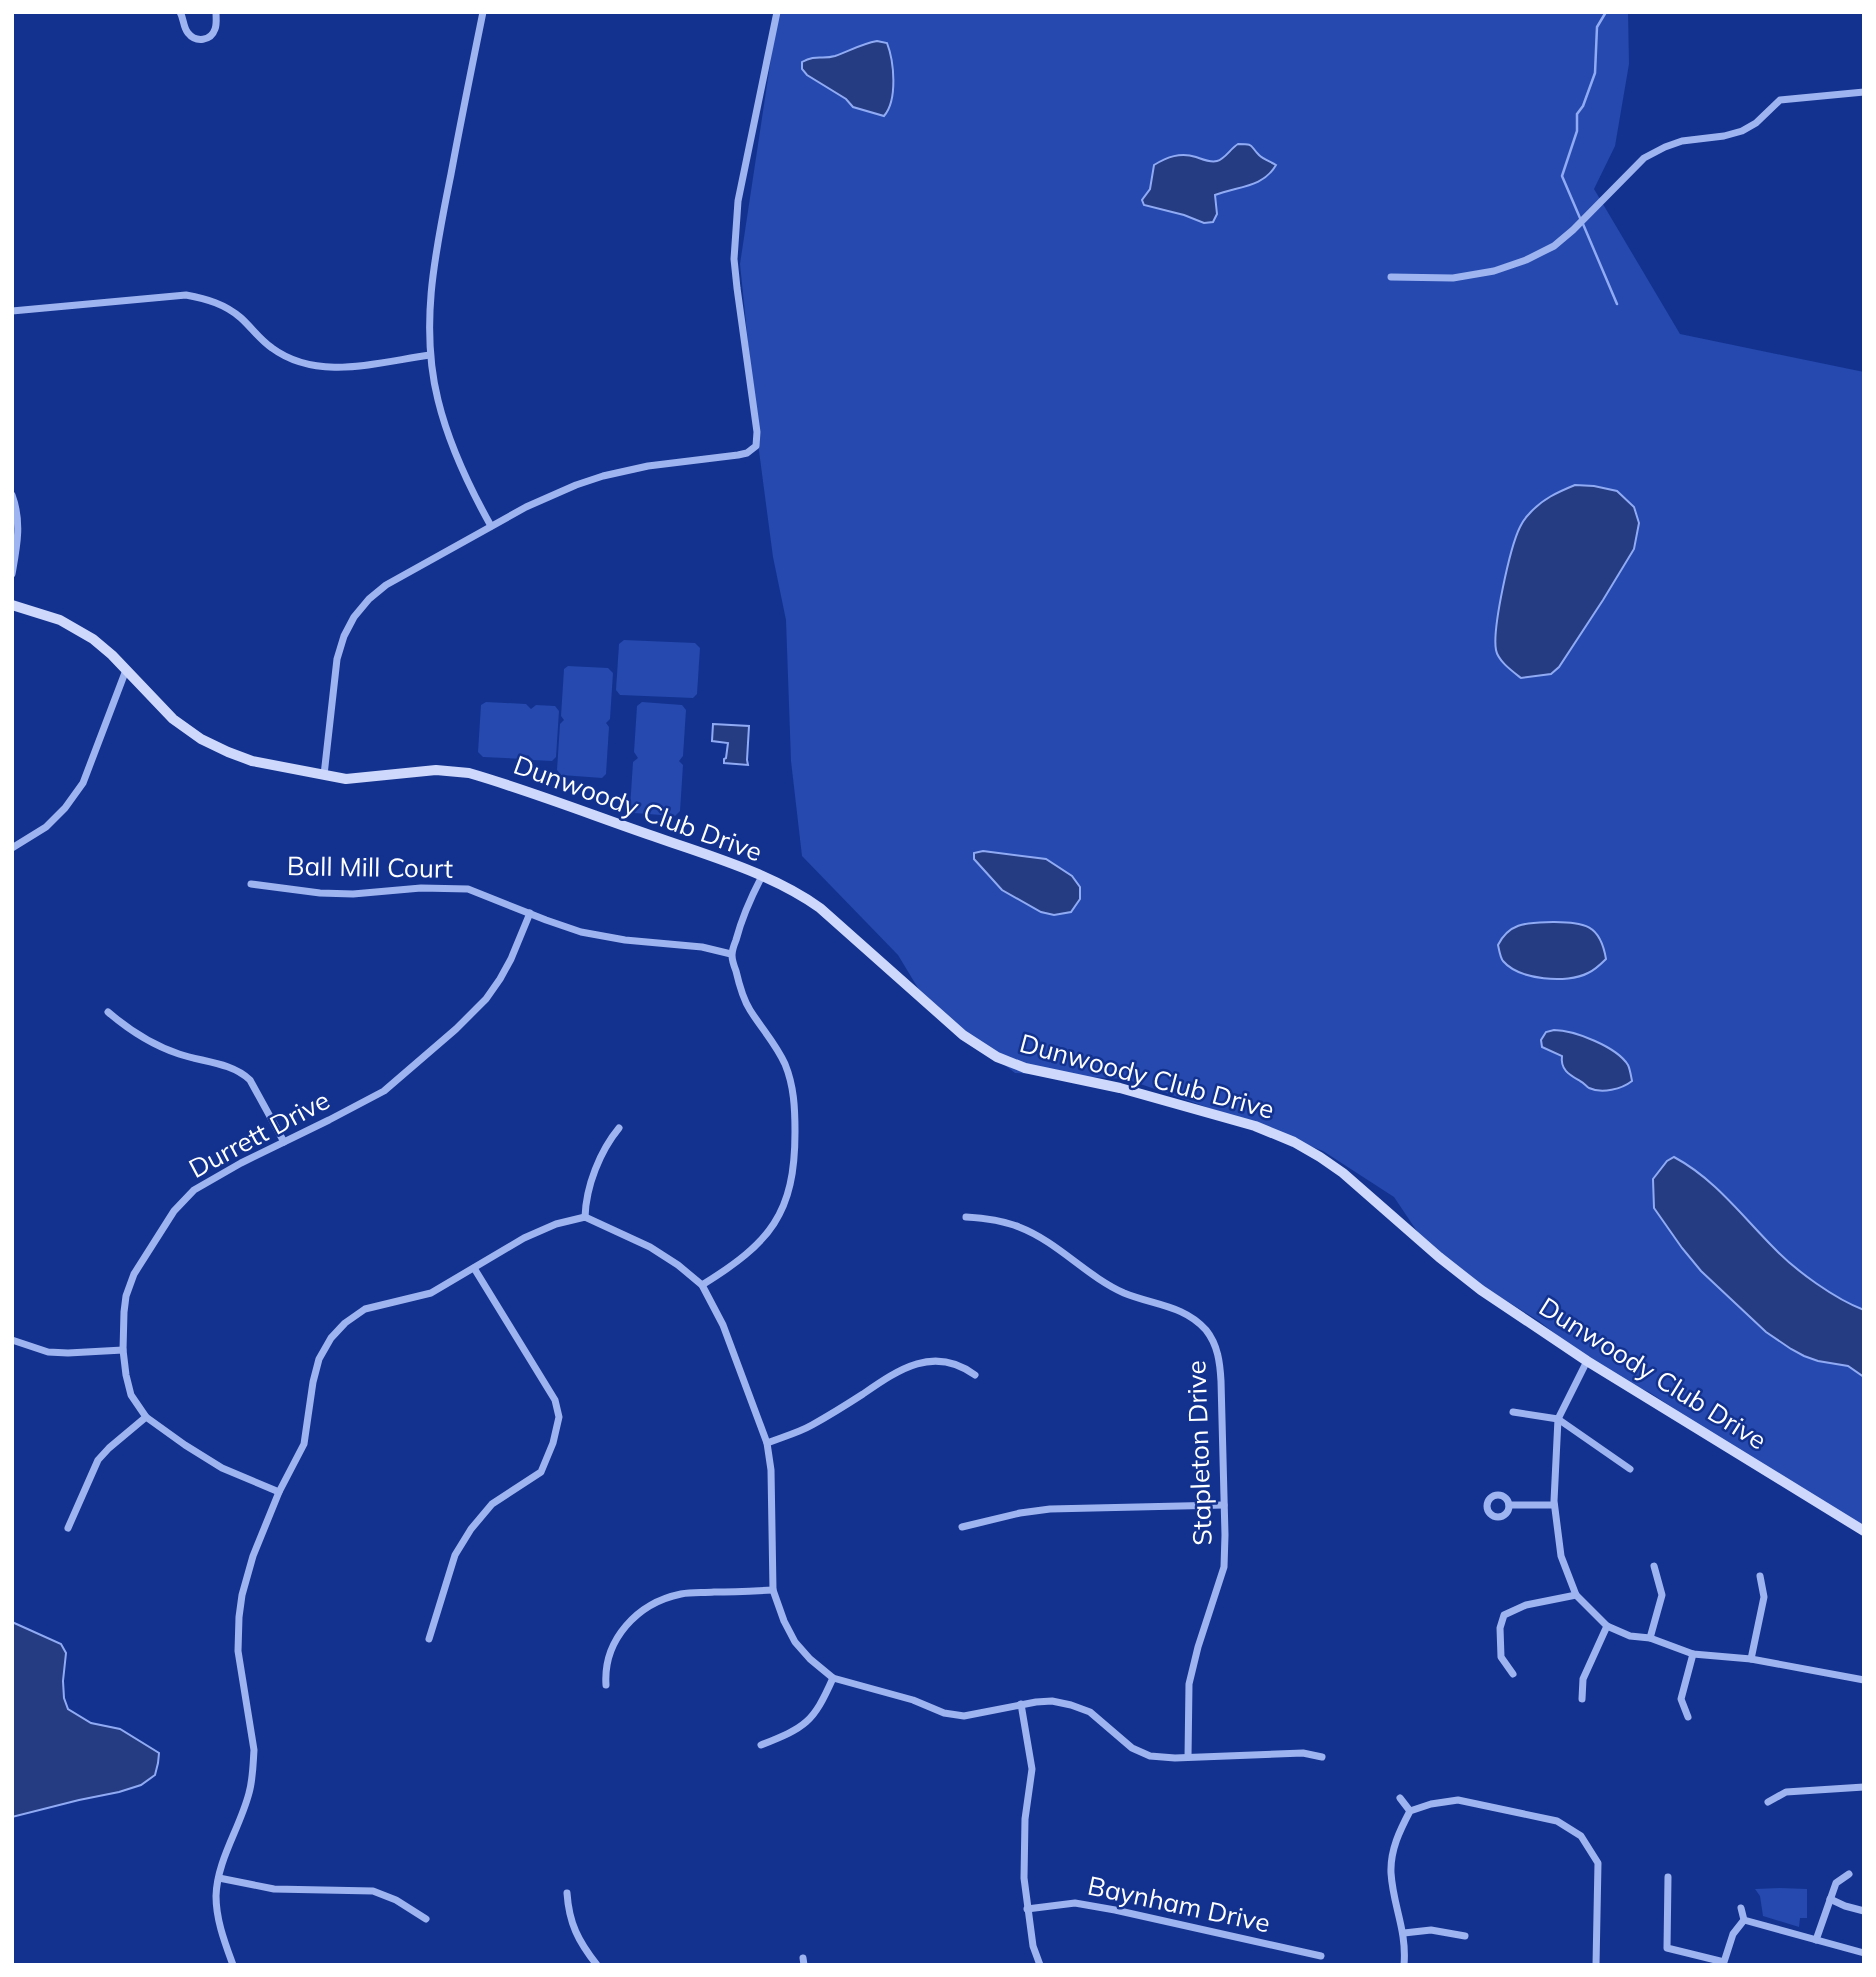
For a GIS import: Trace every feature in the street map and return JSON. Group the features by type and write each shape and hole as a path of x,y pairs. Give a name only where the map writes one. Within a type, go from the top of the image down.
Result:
{"street":[{"path":"180,12 189,35 203,40 215,30 216,12"},
{"path":"483,12 433,261 429,303 430,355 437,398 451,446 468,485 492,526"},
{"path":"324,775 337,659 344,636 354,617 369,599 386,585 549,496 603,476 648,466 738,455 747,453 756,446 757,432 737,288 735,230 738,201 776,12"},
{"path":"1391,277 1453,278 1494,271 1526,260 1554,246 1644,158 1665,147 1682,141 1742,131 1756,123 1780,100 1864,92"},
{"path":"12,311 186,295 225,307 274,350 309,366 342,368 430,355"},
{"path":"12,495 17,508 19,537 12,574"},
{"name":"Dunwoody Club Drive","path":"12,605 77,628 126,670 165,712 201,739 252,761 355,779 436,771 469,773 762,876 798,893 820,908 963,1035 997,1057 1025,1068 1120,1088 1255,1126 1294,1142 1320,1157 1343,1173 1481,1290 1587,1361 1864,1531"},
{"path":"12,848 46,827 65,808 83,783 126,670"},
{"path":"702,1285 733,1266 769,1233 783,1206 792,1179 795,1098 786,1066 773,1040 749,1008 738,981 732,954 742,917 762,876"},
{"name":"Ball Mill Court","path":"251,884 353,894 421,888 468,889 563,926 596,935 683,944 732,954"},
{"name":"Durrett Drive","path":"279,1492 222,1468 185,1445 146,1417 131,1395 123,1350 126,1296 134,1273 174,1211 194,1190 241,1163 384,1091 456,1029 486,999 499,979 511,959 530,913"},
{"path":"107,1012 129,1030 178,1054 213,1062 243,1073 250,1080 284,1142"},
{"path":"585,1217 585,1208 601,1156 619,1128"},
{"path":"233,1965 224,1940 216,1895 220,1867 249,1793 254,1750 238,1651 240,1606 253,1556 279,1492 304,1444 319,1359 331,1338 345,1323 365,1310 432,1293 524,1238 556,1224 585,1217 650,1247 702,1285 723,1325 767,1443 771,1470 773,1590 795,1642 833,1678 913,1700 944,1713 964,1716 1021,1704 1052,1701 1071,1705 1090,1712 1141,1753 1175,1758 1303,1753 1322,1757"},
{"name":"Stapleton Drive","path":"966,1217 989,1219 1020,1227 1047,1242 1101,1281 1125,1293 1183,1311 1205,1329 1214,1341 1220,1362 1224,1567 1189,1684 1188,1757"},
{"path":"429,1639 455,1555 471,1529 492,1504 541,1472 554,1443 559,1417 555,1400 474,1268"},
{"path":"12,1340 48,1352 123,1350"},
{"path":"767,1443 809,1427 890,1375 914,1364 931,1361 956,1363 975,1375"},
{"path":"1587,1361 1558,1419 1554,1505 1562,1556 1576,1595 1607,1626 1630,1636 1650,1638 1693,1654 1751,1659 1864,1680"},
{"path":"1513,1412 1558,1419 1630,1469"},
{"path":"68,1528 87,1480 98,1461 109,1448 146,1417"},
{"path":"962,1527 1050,1509 1224,1504"},
{"path":"1509,1505 1554,1505"},
{"path":"1650,1638 1662,1595 1654,1566"},
{"path":"1751,1659 1764,1597 1760,1576"},
{"path":"606,1685 605,1671 614,1641 629,1622 649,1607 668,1597 684,1594 773,1590"},
{"path":"1513,1674 1501,1657 1500,1628 1504,1615 1526,1605 1576,1595"},
{"path":"1582,1699 1583,1679 1607,1626"},
{"path":"1688,1717 1681,1699 1693,1654"},
{"path":"761,1745 787,1735 811,1719 833,1678"},
{"path":"1021,1704 1032,1769 1025,1819 1024,1878 1033,1946 1040,1965"},
{"path":"1768,1802 1786,1792 1864,1787"},
{"path":"1399,1798 1410,1811"},
{"path":"1404,1965 1406,1946 1391,1872 1398,1835 1410,1811 1431,1804 1458,1800 1557,1821 1581,1836 1598,1863 1596,1965"},
{"path":"1816,1940 1836,1883 1849,1874"},
{"path":"1668,1877 1667,1948 1734,1965"},
{"path":"219,1878 274,1889 373,1891 396,1900 426,1919"},
{"path":"567,1893 573,1928 581,1945 597,1965"},
{"path":"1830,1899 1864,1912"},
{"name":"Baynham Drive","path":"1027,1909 1074,1903 1321,1956"},
{"path":"1741,1908 1744,1920"},
{"path":"1724,1962 1733,1934 1744,1920"},
{"path":"1744,1920 1864,1953"},
{"path":"1404,1933 1431,1930 1465,1936"}],"shaded area":[{"path":"778,12 1628,12 1629,64 1615,146 1594,189 1680,334 1864,372 1864,1531 1649,1392 1604,1373 1539,1321 1433,1255 1394,1197 1323,1151 1126,1079 1015,1073 930,1008 898,955 802,856 791,761 786,620 773,557 759,451 740,264"},
{"path":"877,41 887,43 893,70 893,91 884,116 853,107 846,99 807,75 802,69 802,62 807,60 835,56"},
{"path":"1238,144 1251,146 1276,165 1271,173 1257,182 1215,195 1217,214 1213,222 1204,223 1144,205 1142,200 1150,189 1154,165 1179,155 1217,161"},
{"path":"1575,485 1617,491 1634,507 1639,523 1634,549 1559,667 1551,674 1521,678 1502,662 1497,654 1495,640 1511,552 1520,527 1534,509 1550,497"},
{"path":"624,640 695,643 700,648 697,694 693,698 620,695 616,690 619,644"},
{"path":"568,666 608,668 613,673 610,719 606,723 609,727 606,774 602,778 561,775 557,770 560,724 564,720 561,716 564,669"},
{"path":"486,702 526,704 531,709 536,705 555,706 559,711 556,757 552,761 532,760 528,755 524,759 483,757 478,752 481,705"},
{"path":"642,702 682,705 686,710 683,756 679,761 683,765 680,811 675,816 634,813 630,808 633,762 638,758 634,752 637,706"},
{"path":"713,724 749,726 748,765 724,763 728,743 712,741"},
{"path":"983,851 1046,859 1072,876 1080,887 1080,899 1071,912 1054,915 1041,912 1002,890 974,859 974,853"},
{"path":"1553,922 1589,927 1600,938 1606,959 1588,973 1556,979 1531,976 1503,961 1498,945 1508,931 1521,925"},
{"path":"1554,1030 1583,1036 1615,1052 1628,1065 1632,1081 1612,1090 1589,1088 1567,1072 1562,1056 1542,1047 1541,1040 1546,1032"},
{"path":"1674,1157 1715,1187 1793,1266 1816,1284 1864,1310 1864,1377 1848,1366 1818,1361 1791,1349 1766,1332 1701,1271 1654,1208 1653,1179 1667,1161"},
{"path":"12,1622 61,1644 66,1653 63,1681 68,1709 91,1723 120,1729 159,1753 155,1775 141,1785 119,1792 12,1817"},
{"path":"1755,1889 1807,1889 1807,1918 1800,1918 1799,1927 1763,1916 1760,1896"}],"waterway":[{"path":"1580,218 1562,176 1577,131 1577,114 1583,106 1595,73 1597,27 1606,12"},
{"path":"1583,224 1617,304"}]}
